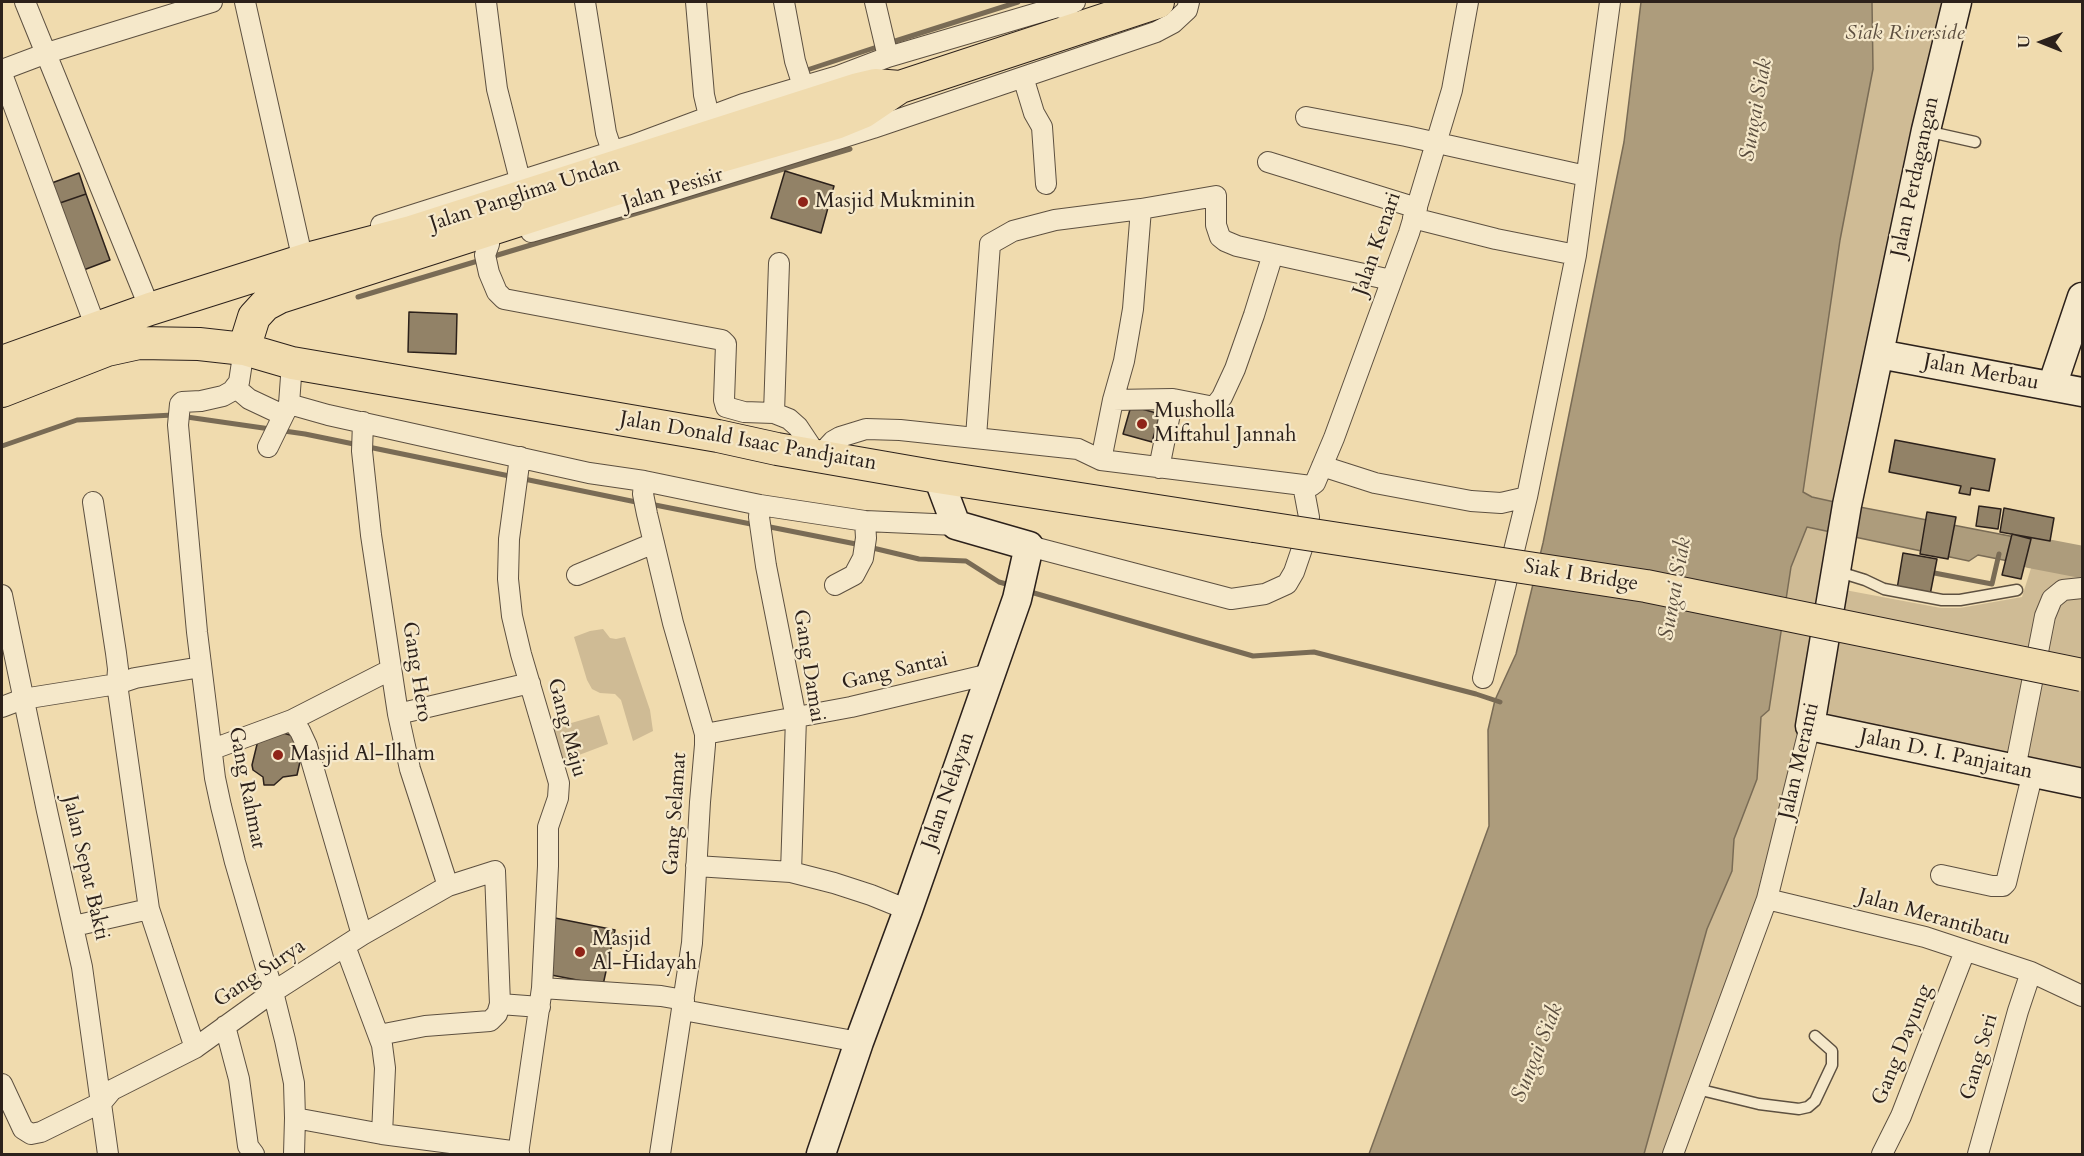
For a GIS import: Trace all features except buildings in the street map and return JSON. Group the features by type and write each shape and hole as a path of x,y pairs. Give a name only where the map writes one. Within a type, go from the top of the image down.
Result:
{"main road":[{"name":"Jalan Panglima Undan","path":"244,349 254,317 265,305 414,242 565,174 858,89 875,85 900,87 1056,51 1158,2"},
{"name":"Jalan Panglima Undan","path":"2,362 150,309 315,254 414,242 648,189 836,123 863,112 900,87"},
{"name":"Jalan Donald Isaac Pandjaitan","path":"2,391 107,350 139,344 199,344 244,349 292,363 717,435 777,449 938,477 1254,526"},
{"name":"Siak I Bridge","path":"1254,526 1646,586 2082,675"}],"street":[{"path":"25,2 150,309"},
{"path":"2,70 47,52 212,2"},
{"path":"245,2 315,254 355,234 518,174 565,174 609,143 799,73 888,53 1069,3"},
{"path":"486,2 497,89 518,174"},
{"path":"585,2 609,143"},
{"path":"696,2 706,107"},
{"path":"784,2 799,73"},
{"path":"875,2 888,53"},
{"name":"Jalan Pesisir","path":"689,176 873,128 1023,77 1056,51 1156,32 1173,23 1187,10 1189,2"},
{"name":"Jalan Kenari","path":"1303,485 1311,486 1315,483 1323,466 1415,213 1452,90 1468,2"},
{"path":"1483,678 1527,497 1576,255 1610,2"},
{"name":"Jalan Perdagangan","path":"1879,354 1926,130 1957,2"},
{"path":"2,74 96,328"},
{"path":"1023,77 1034,113 1042,128 1046,184"},
{"path":"1306,117 1586,176"},
{"path":"1268,162 1496,239 1576,255"},
{"name":"Jalan Pesisir","path":"280,297 308,300 488,258 648,189"},
{"path":"976,437 990,244 1013,231 1055,220 1216,196 1216,225 1220,237 1225,241 1237,246 1391,280"},
{"path":"1101,460 1113,400 1124,361 1133,309 1141,209"},
{"path":"1113,400 1173,399 1214,407 1222,397 1254,315 1273,254"},
{"path":"244,349 239,382 235,387 278,426 362,436 517,471 589,473 643,487 866,530 957,525 1027,558 1231,599 1265,594 1287,584 1306,537 1310,517 1303,485 1101,460 1077,449 900,430 866,429 833,441 820,455 814,451 798,427 789,419 774,413 744,412 726,406 724,400 726,344 722,340 504,299 497,292 488,258"},
{"path":"774,413 779,263"},
{"path":"2052,386 2082,297"},
{"name":"Jalan Merbau","path":"1879,354 2082,392"},
{"name":"Jalan Meranti","path":"1673,1155 1767,899 1810,726 1847,505 1879,354"},
{"path":"278,426 292,363"},
{"name":"Gang Rahmat","path":"235,387 223,396 183,402 180,404 178,425 201,667 220,806 273,992 294,1083 294,1155"},
{"path":"1160,468 1173,399"},
{"path":"717,435 756,426 774,413"},
{"name":"Gang Hero","path":"362,436 371,535 398,714 410,769 448,886"},
{"path":"1323,466 1375,483 1471,501 1501,504 1527,497"},
{"name":"Gang Maju","path":"517,471 509,539 508,579 512,616 559,783 558,798 548,827 541,997 518,1153"},
{"path":"938,477 957,525"},
{"name":"Gang Selamat","path":"643,487 647,514 676,633 705,734 693,932 660,1155"},
{"path":"93,502 116,653 117,684 149,909 195,1048"},
{"name":"Gang Damai","path":"760,511 766,566 796,718 791,872"},
{"path":"836,585 854,575 863,558 866,530"},
{"path":"577,575 654,543"},
{"name":"Jalan Nelayan","path":"822,1155 859,1042 908,910 1017,599 1027,558"},
{"path":"1941,875 1992,886 2003,886 2006,883 2045,616 2052,599 2063,590 2082,588"},
{"name":"Jalan Sepat Bakti","path":"2,595 46,811 82,967 108,1155"},
{"path":"2,707 23,699 117,684 135,678 201,667"},
{"path":"213,749 292,720 390,670"},
{"name":"Gang Santai","path":"705,734 796,718 990,674"},
{"path":"398,714 530,683"},
{"path":"292,720 307,746 362,935"},
{"name":"Jalan D. I. Panjaitan","path":"1810,726 2082,783"},
{"path":"696,866 791,872 853,889 908,910"},
{"path":"379,1035 425,1026 490,1022 497,1014 500,1004 495,871 448,886"},
{"name":"Gang Surya","path":"2,1084 23,1129 32,1134 41,1132 102,1102 112,1090 195,1048 273,992 362,935 448,886"},
{"name":"Jalan Merantibatu","path":"1767,899 1925,937 2031,972 2082,996"},
{"path":"74,926 149,909"},
{"path":"345,946 382,1045 385,1068 382,1134"},
{"name":"Gang Dayung","path":"1882,1155 1901,1116 1965,951"},
{"name":"Gang Seri","path":"1978,1155 2031,972"},
{"path":"500,1004 541,997 661,996 683,1005 859,1042"},
{"path":"225,1026 239,1079 248,1146 254,1155"},
{"path":"295,1118 382,1134 518,1153"}],"lane":[{"path":"1926,130 1976,142"},
{"path":"1836,570 1884,589 1942,600 1960,600 2018,590"},
{"path":"1698,1089 1759,1104 1799,1109 1808,1107 1815,1101 1832,1065 1832,1051 1815,1036"}],"green space":[{"name":"Siak Riverside","path":"1872,2 1947,2 1839,503 1812,497 1803,492 1840,240 1873,69"},
{"path":"1807,526 1835,532 1802,724 1761,896 1668,1154 1644,1154 1707,929 1732,871 1734,839 1757,779 1761,717 1769,710 1791,567"},
{"path":"2032,565 2082,576 2082,772 1823,718 1845,590 1941,608 1960,608 2022,597"},
{"path":"603,629 610,638 625,637 650,710 653,731 633,741 621,700 615,694 600,693 592,689 574,637"},
{"path":"599,715 608,744 558,763 547,730"}],"water":[{"name":"Sungai Siak","path":"1641,2 1872,2 1873,69 1840,240 1803,492 1812,497 1839,503 2072,548 2069,573 1978,555 1969,561 1807,527 1791,567 1769,710 1761,717 1757,779 1734,839 1732,871 1707,929 1644,1154 1369,1154 1489,826 1488,730 1495,700 1516,654 1543,543 1624,142"}],"waterway":[{"path":"889,43 1018,2"},
{"path":"807,70 880,46"},
{"path":"358,297 850,149"},
{"path":"2,446 77,420 173,415 305,434 641,503"},
{"path":"650,504 756,525"},
{"path":"765,526 919,559 966,561 999,582 1010,585"},
{"path":"2030,552 2082,562"},
{"path":"1929,572 1992,584 1999,554"},
{"path":"1027,591 1253,656 1314,652 1500,702"}],"place":[{"name":"Masjid Mukminin","path":"803,202"},
{"name":"Musholla Miftahul Jannah","path":"1142,424"},
{"name":"Masjid Al-Ilham","path":"278,755"},
{"name":"Masjid Al-Hidayah","path":"580,952"}]}
